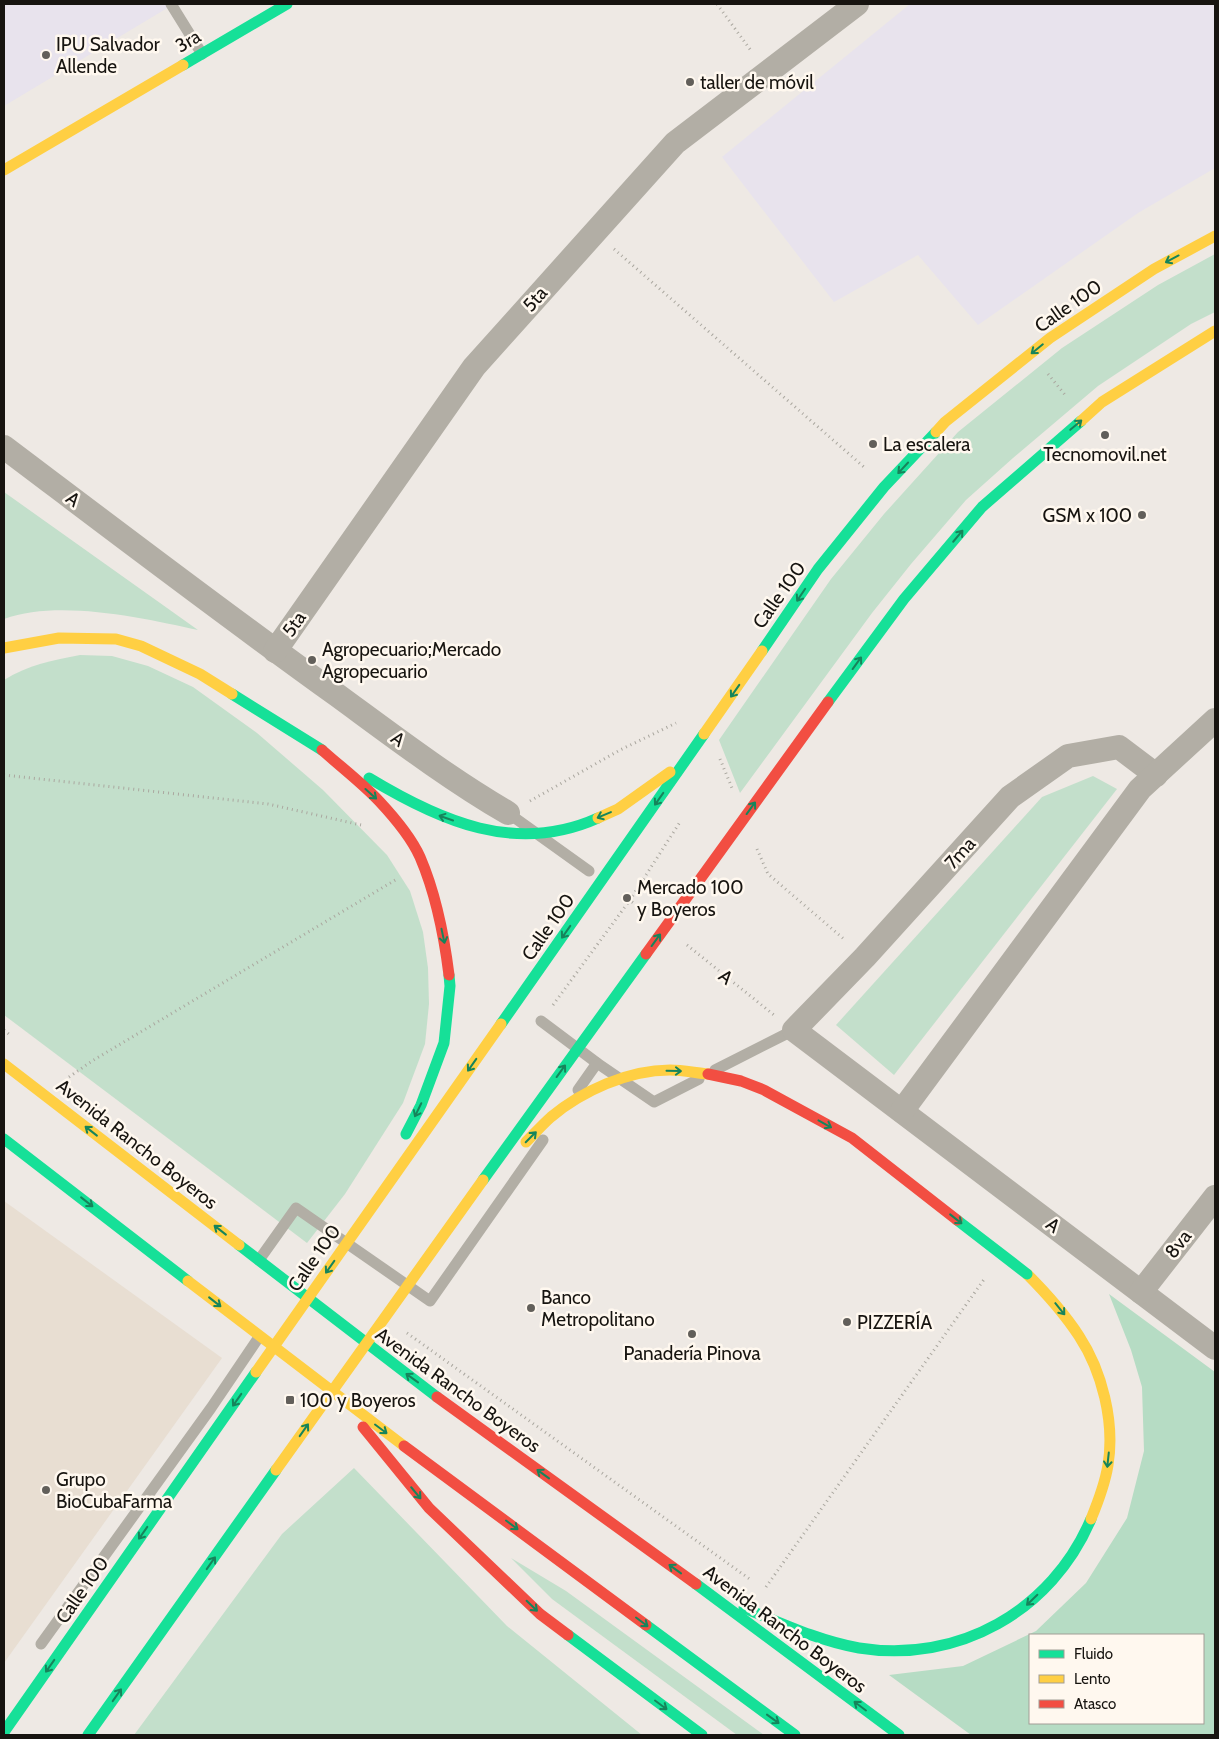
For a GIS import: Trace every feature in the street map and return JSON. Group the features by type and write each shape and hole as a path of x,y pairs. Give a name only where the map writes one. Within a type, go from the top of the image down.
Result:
{"main road":[{"name":"3ra","path":"4,170 287,4"},
{"name":"Calle 100","path":"4,1732 687,759 818,569 884,487 946,422 1050,338 1154,269 1215,236"},
{"path":"88,1735 420,1267 904,599 982,507 1102,402 1215,331"},
{"path":"4,648 59,638 116,639 141,646 200,674 322,750 412,803 435,814 465,824 506,834 551,832 585,824 618,810 687,759"},
{"path":"11,658 42,640"},
{"path":"322,750 378,800 400,826 419,855 434,896 446,950 450,986 444,1043 421,1105 358,1227"},
{"name":"Avenida Rancho Boyeros","path":"4,1063 411,1378 714,1597 899,1735"},
{"path":"420,1267 520,1148 551,1117 605,1084 627,1076 670,1070 716,1075 741,1081 764,1090 852,1138 1027,1274 1055,1303 1084,1344 1100,1381 1109,1434 1108,1463 1096,1507 1075,1548 1053,1580 1024,1608 974,1636 935,1646 898,1651 877,1651 839,1644 714,1597"},
{"path":"4,1139 342,1400 795,1735"},
{"path":"4,1145 48,1172"},
{"path":"342,1400 429,1508 540,1614 702,1735"}],"street":[{"name":"5ta","path":"275,651 474,367 674,143 857,4"},
{"name":"A","path":"4,447 275,651 444,772 508,813"},
{"path":"902,1110 1140,790 1215,720"},
{"name":"7ma","path":"794,1030 865,957 1010,798 1068,756 1119,748 1156,775"},
{"name":"A","path":"794,1030 1215,1348"},
{"name":"8va","path":"1141,1292 1215,1197"}],"lane":[{"path":"172,4 202,54"},
{"name":"A","path":"508,813 589,871"},
{"path":"541,1021 597,1063 654,1102 794,1030"},
{"path":"258,1260 296,1208 430,1301 597,1063"},
{"path":"41,1644 211,1408 259,1337"}],"path":[{"path":"717,4 767,73"},
{"path":"595,232 870,472"},
{"path":"508,813 620,750 682,720"},
{"path":"716,752 734,795"},
{"path":"715,768 720,760"},
{"path":"4,774 268,804 365,826"},
{"path":"541,1021 630,900 683,818"},
{"path":"756,847 768,874 865,957"},
{"path":"65,1080 92,1061 401,877"},
{"path":"623,895 646,912"},
{"name":"A","path":"685,943 794,1030"},
{"path":"4,1030 11,1036"},
{"path":"764,1589 987,1274"},
{"path":"404,1331 756,1583"}],"shaded area":[{"name":"IPU Salvador Allende","path":"4,4 174,4 4,106"},
{"path":"910,4 1215,4 1215,168 1138,213 978,325 918,255 834,302 722,157"},
{"path":"4,1201 222,1358 4,1663"}],"green space":[{"path":"1215,254 1215,312 1191,324 1098,386 966,500 872,613 740,793 719,740 831,579 884,514 958,432 1062,348 1158,285"},
{"path":"4,492 198,630 101,612 50,611 26,613 4,619"},
{"path":"80,655 112,656 148,666 193,687 257,733 323,790 387,855 410,891 423,932 428,968 429,1004 425,1044 403,1103 345,1194 307,1243 4,1015 4,680 31,667"},
{"path":"1093,776 1117,789 894,1075 836,1025 1042,797"},
{"path":"1109,1294 1215,1372 1215,1735 971,1735 889,1675 963,1666 1029,1634 1029,1724 1204,1724 1204,1634 1030,1634 1036,1631 1086,1583 1127,1518 1144,1451 1142,1387 1131,1350"},
{"path":"354,1468 507,1626 642,1735 134,1735 282,1534"},
{"path":"511,1558 566,1591 764,1735 737,1735 552,1599"}],"traffic: fast":[{"path":"183,65 287,4"},
{"path":"828,702 904,599 982,507 1081,421"},
{"path":"762,651 818,569 884,487 936,432"},
{"path":"232,694 322,750"},
{"path":"501,1024 704,734"},
{"path":"369,778 423,808 479,828 508,833 538,833 568,829 598,818"},
{"path":"483,1180 646,954"},
{"path":"406,1134 421,1105 444,1043 450,986 449,975"},
{"path":"4,1139 188,1281"},
{"path":"957,1220 1027,1274"},
{"path":"239,1245 437,1397"},
{"path":"4,1732 256,1372"},
{"path":"88,1735 276,1470"},
{"path":"744,1608 800,1631 844,1645 896,1651 932,1648 966,1638 998,1624 1027,1604 1052,1580 1074,1552 1091,1519"},
{"path":"696,1584 899,1735"},
{"path":"646,1625 795,1735"},
{"path":"568,1635 702,1735"}],"traffic: slow":[{"path":"4,170 183,65"},
{"path":"936,432 945,422 1050,338 1154,269 1215,236"},
{"path":"1081,421 1102,402 1215,331"},
{"path":"4,648 59,638 116,639 141,646 200,674 232,694"},
{"path":"704,734 762,651"},
{"path":"598,818 618,809 670,772"},
{"path":"256,1372 501,1024"},
{"path":"4,1064 239,1245"},
{"path":"526,1142 563,1108 591,1091 622,1078 654,1071 675,1070 708,1074"},
{"path":"276,1470 483,1180"},
{"path":"1027,1274 1041,1288 1079,1336 1094,1365 1105,1398 1110,1432 1110,1449 1103,1486 1091,1519"},
{"path":"188,1281 404,1446"}],"traffic: jam":[{"path":"646,954 828,702"},
{"path":"322,750 359,781 379,801 412,842 426,871 435,900 449,975"},
{"path":"708,1074 741,1081 764,1090 852,1138 957,1220"},
{"path":"437,1397 696,1584"},
{"path":"363,1427 429,1508 540,1614 568,1635"},
{"path":"404,1446 646,1625"}],"place":[{"name":"IPU Salvador Allende","path":"46,55"},
{"name":"taller de móvil","path":"690,82"},
{"name":"Tecnomovil.net","path":"1105,435"},
{"name":"La escalera","path":"873,444"},
{"name":"GSM x 100","path":"1142,515"},
{"name":"Agropecuario;Mercado Agropecuario","path":"312,660"},
{"name":"Mercado 100 y Boyeros","path":"627,898"},
{"name":"Banco Metropolitano","path":"531,1308"},
{"name":"PIZZERÍA","path":"847,1322"},
{"name":"Panadería Pinova","path":"692,1334"},
{"name":"100 y Boyeros","path":"290,1400"},
{"name":"Grupo BioCubaFarma","path":"46,1490"}]}
